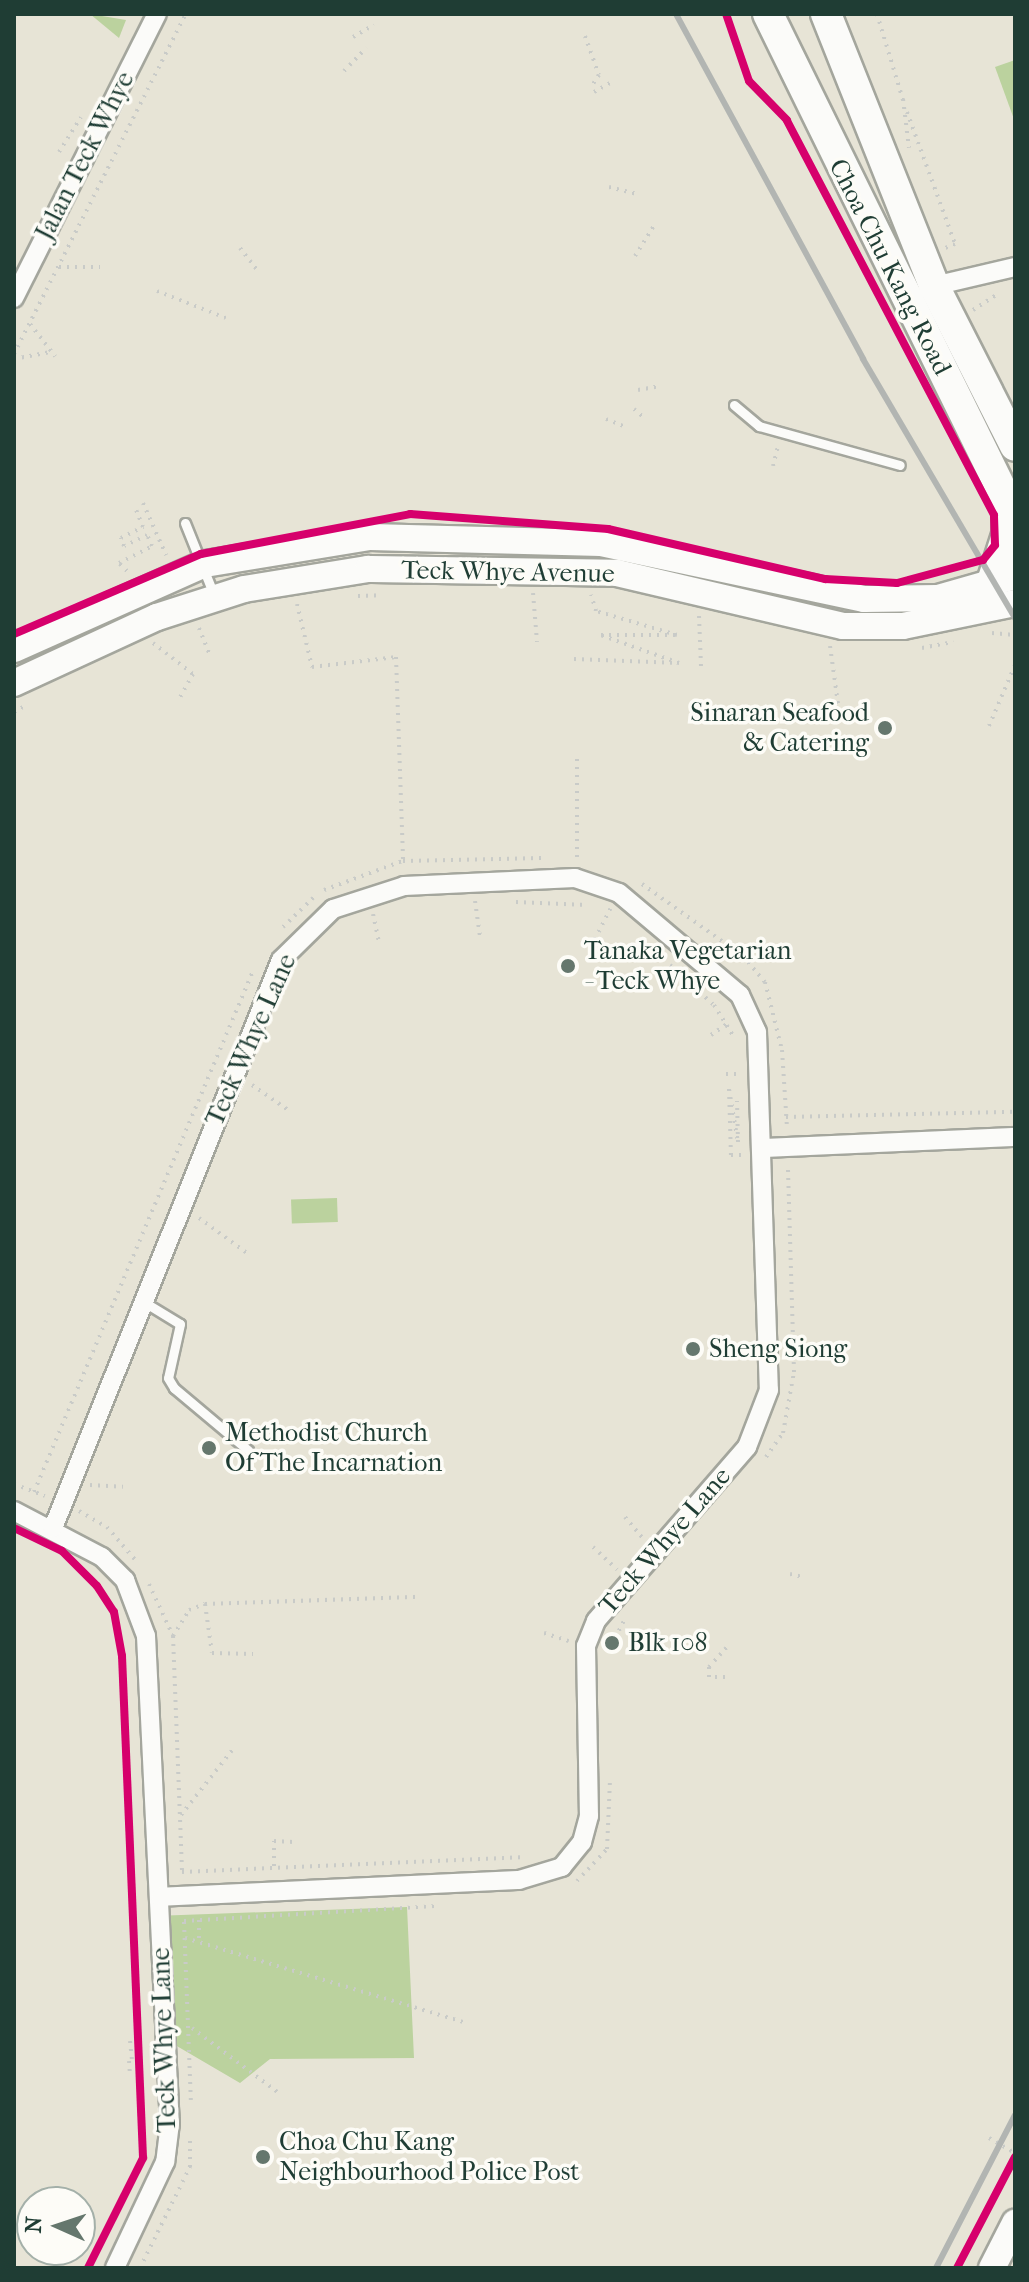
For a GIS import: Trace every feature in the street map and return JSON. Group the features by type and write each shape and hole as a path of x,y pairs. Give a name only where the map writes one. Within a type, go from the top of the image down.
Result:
{"main road":[{"name":"Choa Chu Kang Road","path":"826,14 934,286 1015,446"},
{"name":"Choa Chu Kang Road","path":"774,23 1011,508"},
{"path":"1003,580 1011,508"},
{"name":"Teck Whye Avenue","path":"14,649 205,564 370,537 500,537 601,543 846,598 938,598 1003,580"},
{"name":"Teck Whye Avenue","path":"14,683 59,658 212,609 368,569 583,569 843,626 903,626 1015,603"},
{"path":"992,2268 1015,2223"}],"street":[{"name":"Jalan Teck Whye","path":"14,298 157,14"},
{"path":"934,286 1015,267"},
{"name":"Teck Whye Lane","path":"53,1528 141,1300 281,960 333,909 404,886 576,869 619,893 740,995 757,1032 770,1372 761,1426 596,1621 586,1646 589,1816 582,1842 562,1867 519,1880 160,1897"},
{"path":"762,1148 1015,1137"},
{"name":"Teck Whye Lane","path":"14,1511 53,1528 125,1580 146,1636 170,2123 165,2162 115,2268"}],"lane":[{"path":"734,405 744,419 900,465"},
{"path":"185,523 205,564 212,609"},
{"path":"141,1300 180,1324 168,1378 174,1388 248,1450"}],"path":[{"path":"14,357 186,14"},
{"path":"877,14 955,244 944,249"},
{"path":"353,37 374,25"},
{"path":"585,36 599,75 593,89 614,81"},
{"path":"344,71 366,48"},
{"path":"609,187 638,194"},
{"path":"635,256 654,226"},
{"path":"240,248 259,272"},
{"path":"34,259 59,267 100,267"},
{"path":"971,311 1006,290"},
{"path":"157,291 226,318"},
{"path":"14,357 53,354 30,324"},
{"path":"638,390 661,386"},
{"path":"634,409 642,416"},
{"path":"606,419 626,427"},
{"path":"773,466 781,432"},
{"path":"143,503 171,565 159,569"},
{"path":"135,507 143,527 121,538 124,546 147,535 152,546 119,563 124,573 138,566"},
{"path":"152,560 166,554"},
{"path":"124,581 136,577"},
{"path":"521,590 542,591"},
{"path":"533,590 537,642"},
{"path":"343,597 390,595"},
{"path":"574,659 679,663 601,635 677,635 596,611 591,595"},
{"path":"284,602 312,600"},
{"path":"296,601 312,667 396,657 404,886"},
{"path":"184,625 212,609"},
{"path":"700,623 701,666"},
{"path":"199,628 210,655"},
{"path":"160,632 148,635 193,674 179,699"},
{"path":"832,655 839,711"},
{"path":"989,726 1015,665"},
{"path":"14,712 40,697"},
{"path":"577,759 576,869 592,866"},
{"path":"636,880 718,937 765,982 782,1050 794,1372 783,1433 763,1460"},
{"path":"475,902 480,938"},
{"path":"460,903 491,902"},
{"path":"506,902 610,910 618,917"},
{"path":"360,919 387,910"},
{"path":"595,939 610,910"},
{"path":"374,919 379,943"},
{"path":"660,956 728,1024 736,1049"},
{"path":"711,1035 728,1024"},
{"path":"738,1062 743,1170"},
{"path":"246,1100 257,1072"},
{"path":"726,1074 734,1074"},
{"path":"252,1085 291,1112"},
{"path":"739,1155 731,1155 729,1089 734,1142 740,1096"},
{"path":"786,1117 1015,1112"},
{"path":"194,1229 205,1203"},
{"path":"199,1218 247,1253"},
{"path":"78,1511 95,1470"},
{"path":"97,1486 123,1487"},
{"path":"625,1517 638,1533"},
{"path":"635,1550 654,1529"},
{"path":"593,1547 617,1569"},
{"path":"608,1582 626,1560"},
{"path":"790,1574 803,1577"},
{"path":"173,1636 189,1610 205,1604 420,1597"},
{"path":"205,1604 212,1653 253,1654"},
{"path":"606,1660 634,1609"},
{"path":"544,1633 568,1641"},
{"path":"574,1658 578,1633"},
{"path":"725,1677 709,1677 709,1667 728,1646"},
{"path":"181,1815 234,1748"},
{"path":"569,1884 592,1873 607,1849 609,1767"},
{"path":"274,1866 274,1841 294,1842"},
{"path":"182,1872 533,1854"},
{"path":"184,1921 457,1905"},
{"path":"199,1920 201,1943"},
{"path":"185,1938 464,2022"},
{"path":"192,2028 279,2093"},
{"path":"143,2032 144,2074"},
{"path":"130,2041 130,2077"},
{"path":"989,2138 1015,2155 1008,2170"}],"green space":[{"path":"90,14 126,20 119,38"},
{"path":"1015,60 1015,122 995,67"},
{"path":"337,1198 338,1222 292,1224 291,1200"},
{"path":"407,1907 414,2058 270,2059 240,2083 158,2035 154,1916"}],"railway":[{"path":"676,14 863,359 1015,618"},
{"path":"936,2268 1015,2115"}],"cycle path":[{"path":"14,634 201,554 410,514 608,529 825,579 897,583 983,560 995,545 994,515 787,120 749,81 726,14"},
{"path":"14,1528 62,1551 97,1586 114,1612 122,1656 143,2158 88,2268"},
{"path":"957,2268 1015,2157"}],"place":[{"name":"Sinaran Seafood & Catering","path":"885,728"},
{"name":"Tanaka Vegetarian - Teck Whye","path":"568,966"},
{"name":"Sheng Siong","path":"693,1349"},
{"name":"Methodist Church Of The Incarnation","path":"209,1448"},
{"name":"Blk 108","path":"612,1643"},
{"name":"Choa Chu Kang Neighbourhood Police Post","path":"263,2157"}]}
